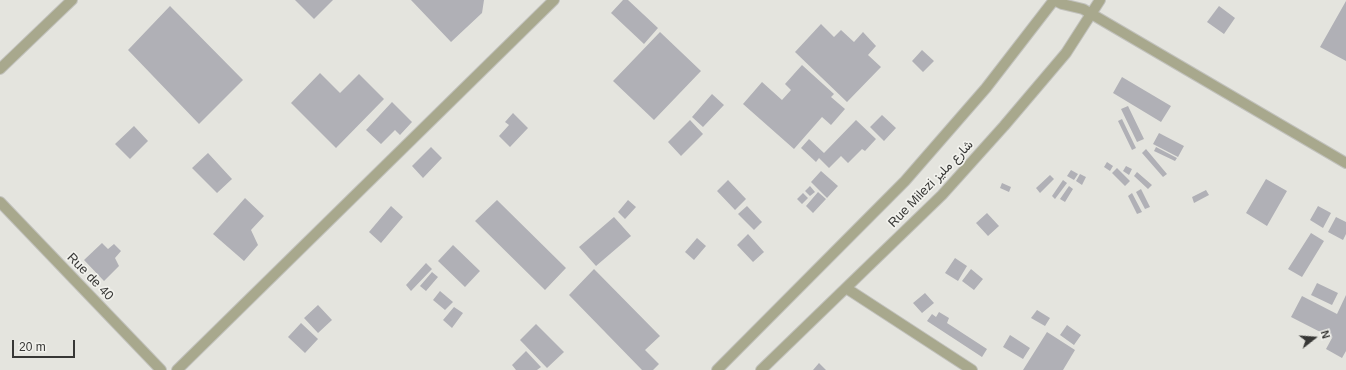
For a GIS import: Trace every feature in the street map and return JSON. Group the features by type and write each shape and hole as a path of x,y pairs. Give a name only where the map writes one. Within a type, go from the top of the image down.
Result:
{"street":[{"path":"0,69 72,0"},
{"path":"177,370 554,0"},
{"path":"1054,0 1091,13 1346,163"},
{"name":"Rue Milezi شارع مليز","path":"717,370 905,181 986,88 1054,0"},
{"name":"Rue Milezi شارع مليز","path":"761,370 942,195 1004,126 1066,53 1100,0"},
{"name":"Rue de 40","path":"0,202 161,370"},
{"path":"846,288 972,370"}],"building":[{"path":"295,0 333,0 314,19"},
{"path":"411,0 484,0 482,13 451,42"},
{"path":"623,0 628,0 658,28 644,44 611,13"},
{"path":"1346,1 1346,61 1320,47"},
{"path":"170,6 243,80 199,124 128,50"},
{"path":"1219,6 1235,18 1224,34 1207,22"},
{"path":"821,24 834,37 841,30 854,42 863,32 876,46 868,55 881,67 847,102 795,52"},
{"path":"660,32 701,71 654,120 613,81"},
{"path":"922,50 934,61 923,72 912,61"},
{"path":"802,65 834,94 831,97 845,109 831,125 822,117 794,149 743,104 762,82 782,100 791,90 785,84"},
{"path":"320,73 340,93 359,74 384,99 336,148 291,103"},
{"path":"1122,77 1171,106 1161,122 1113,93"},
{"path":"712,94 724,105 703,127 692,117"},
{"path":"392,102 412,122 400,135 395,130 381,144 366,130"},
{"path":"1128,106 1144,139 1137,142 1121,109"},
{"path":"513,113 528,128 510,147 499,136 509,125 505,122"},
{"path":"882,115 896,128 884,141 870,127"},
{"path":"1122,119 1136,148 1132,150 1118,121"},
{"path":"690,120 703,134 681,156 668,142"},
{"path":"856,120 876,139 865,151 862,149 848,163 841,156 829,168 819,158 816,162 801,148 809,139 824,153"},
{"path":"134,126 148,141 130,159 115,144"},
{"path":"1159,133 1184,146 1178,157 1153,144"},
{"path":"431,147 442,158 423,178 412,166"},
{"path":"1156,147 1177,158 1175,161 1154,151"},
{"path":"1146,149 1167,174 1163,177 1142,153"},
{"path":"208,153 232,179 217,193 192,168"},
{"path":"1107,162 1113,166 1110,171 1104,167"},
{"path":"1126,166 1132,169 1129,175 1123,171"},
{"path":"1117,168 1130,181 1125,186 1112,173"},
{"path":"1071,170 1078,174 1074,180 1067,176"},
{"path":"821,171 838,186 827,198 811,182"},
{"path":"1137,172 1152,185 1148,189 1134,176"},
{"path":"1080,174 1086,177 1082,185 1076,181"},
{"path":"1050,175 1054,179 1040,193 1036,188"},
{"path":"1266,179 1287,191 1267,226 1246,213"},
{"path":"728,180 746,199 735,210 717,191"},
{"path":"1063,180 1067,183 1055,199 1052,196"},
{"path":"1002,183 1011,187 1009,192 1000,188"},
{"path":"810,186 815,192 810,196 805,191"},
{"path":"1069,186 1073,189 1065,202 1060,199"},
{"path":"1141,189 1150,207 1145,209 1136,192"},
{"path":"1206,190 1209,195 1194,203 1192,197"},
{"path":"818,192 826,199 813,213 806,206"},
{"path":"803,193 808,198 802,204 797,199"},
{"path":"1132,193 1142,212 1137,214 1128,196"},
{"path":"245,198 264,216 251,230 258,245 244,261 213,234"},
{"path":"497,200 566,268 545,290 475,221"},
{"path":"628,200 636,207 625,219 618,212"},
{"path":"391,206 403,217 381,243 369,232"},
{"path":"747,206 762,222 754,230 738,214"},
{"path":"1318,206 1331,213 1323,228 1310,220"},
{"path":"987,213 999,226 988,236 976,223"},
{"path":"614,217 631,236 596,266 579,247"},
{"path":"1336,217 1346,222 1346,234 1343,240 1328,232"},
{"path":"1311,233 1324,241 1302,277 1288,269"},
{"path":"748,234 764,252 753,262 737,245"},
{"path":"697,238 706,246 694,260 685,252"},
{"path":"102,243 108,249 114,244 121,251 115,258 119,266 104,281 84,260"},
{"path":"453,245 480,271 465,287 438,261"},
{"path":"955,258 967,266 958,281 945,273"},
{"path":"426,263 432,269 411,291 406,285"},
{"path":"594,269 660,336 645,350 659,364 653,370 642,370 569,295"},
{"path":"971,269 983,279 974,290 962,281"},
{"path":"432,272 438,277 426,291 420,286"},
{"path":"1317,283 1338,293 1332,305 1311,295"},
{"path":"440,291 453,302 445,310 433,300"},
{"path":"925,293 934,303 922,313 913,303"},
{"path":"1346,295 1346,351 1342,358 1326,349 1332,338 1291,317 1302,296 1337,314"},
{"path":"318,305 332,320 318,333 304,318"},
{"path":"454,307 463,313 452,328 443,320"},
{"path":"1037,310 1050,318 1045,326 1031,318"},
{"path":"939,312 949,318 947,323 987,349 982,357 927,321 932,314 936,317"},
{"path":"301,323 318,339 305,353 288,337"},
{"path":"536,324 564,352 547,368 520,340"},
{"path":"1067,325 1081,335 1074,345 1060,335"},
{"path":"1047,332 1075,350 1063,370 1023,370"},
{"path":"1010,335 1030,348 1023,359 1003,347"},
{"path":"526,351 541,367 537,370 516,370 512,365"},
{"path":"819,363 826,370 813,370"}]}
